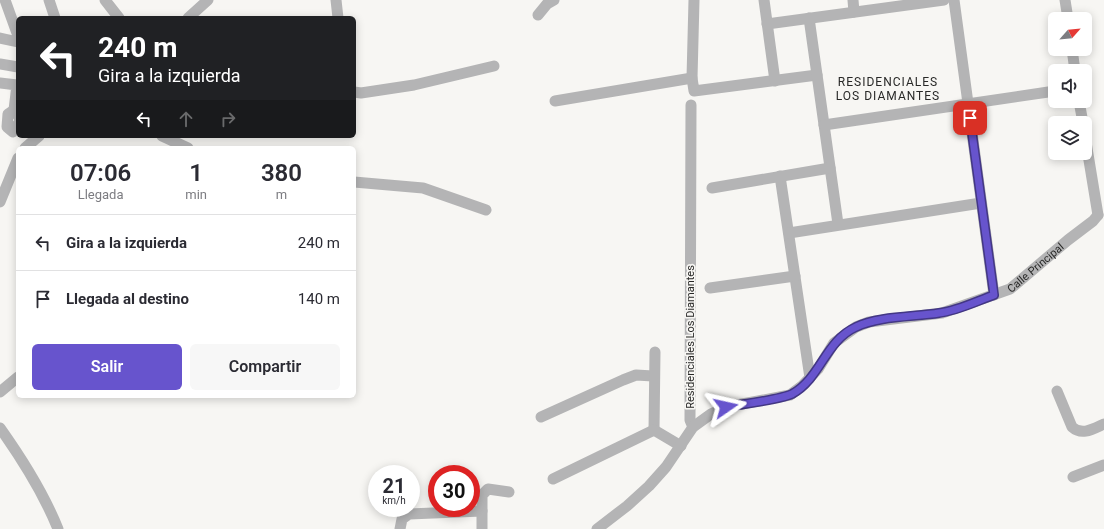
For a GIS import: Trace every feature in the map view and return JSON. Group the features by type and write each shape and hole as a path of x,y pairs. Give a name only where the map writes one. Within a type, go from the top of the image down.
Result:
{"street":[{"path":"5,0 16,30"},
{"path":"49,0 54,16"},
{"path":"106,0 118,16"},
{"path":"190,16 208,0"},
{"path":"336,0 338,16"},
{"path":"538,15 547,4 554,0"},
{"path":"694,0 693,90 695,91 817,75"},
{"path":"764,0 775,81"},
{"path":"853,0 854,12"},
{"path":"767,24 944,0"},
{"path":"954,0 994,295"},
{"path":"1065,0 1067,12"},
{"path":"809,18 838,224"},
{"path":"0,38 16,42"},
{"path":"0,64 16,67"},
{"path":"356,92 361,93 414,85 494,66"},
{"path":"555,101 692,78"},
{"path":"0,83 16,85"},
{"path":"824,125 1048,91"},
{"name":"Residenciales Los Diamantes","path":"691,105 690,420 693,427"},
{"path":"16,108 8,114 7,127 13,132 16,127"},
{"path":"28,146 37,138"},
{"path":"166,138 184,146"},
{"path":"1090,160 1101,216"},
{"path":"0,202 16,163"},
{"path":"712,188 830,168"},
{"path":"780,176 810,378"},
{"path":"356,182 423,188 486,210"},
{"path":"789,233 838,224 982,203"},
{"name":"Calle Principal","path":"693,427 711,414 726,407 790,394 810,378 818,369 834,342 856,326 869,322 942,313 1010,289 1068,240 1101,216"},
{"path":"710,288 795,276"},
{"path":"654,352 654,430"},
{"path":"541,417 636,375 653,376"},
{"path":"0,392 16,379"},
{"path":"1057,391 1072,427 1076,431 1085,432 1104,424"},
{"path":"597,529 627,506 649,486 681,446 693,427"},
{"path":"0,428 34,482 58,529"},
{"path":"654,430 681,446"},
{"path":"554,479 654,430"},
{"path":"1073,476 1104,465"},
{"path":"482,529 482,495 488,489 509,492"},
{"path":"400,529 402,519 409,514 482,511"}],"district":[{"name":"RESIDENCIALES LOS DIAMANTES","path":"888,89"}],"route":[{"path":"726,407 783,396 797,390 818,369 834,342 856,326 869,322 942,313 994,295 970,118"}]}
